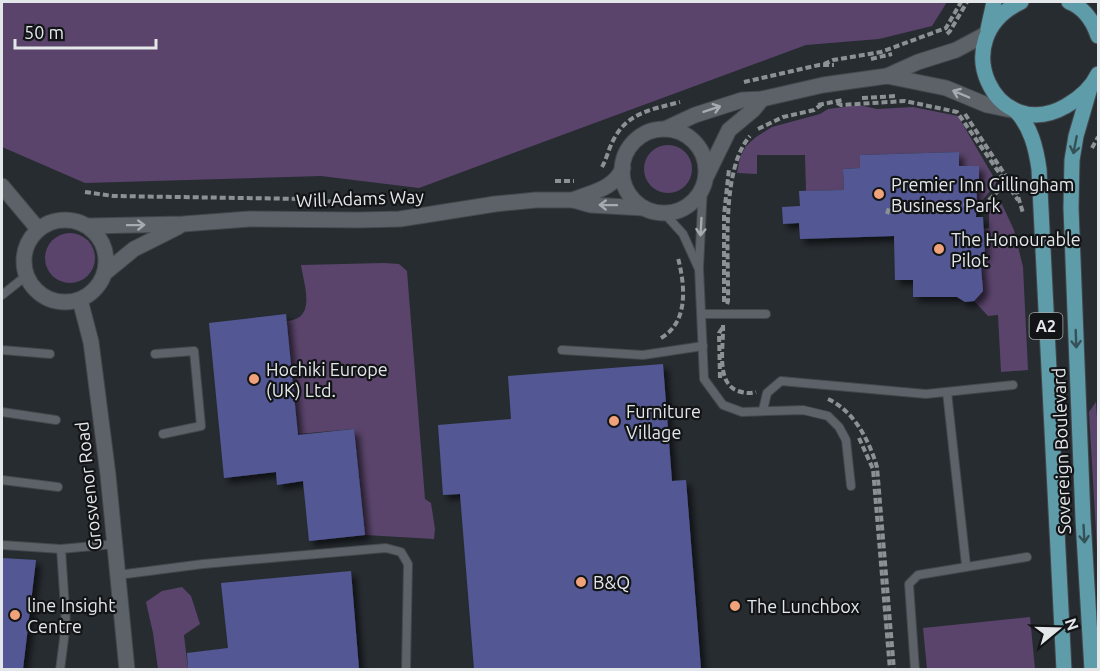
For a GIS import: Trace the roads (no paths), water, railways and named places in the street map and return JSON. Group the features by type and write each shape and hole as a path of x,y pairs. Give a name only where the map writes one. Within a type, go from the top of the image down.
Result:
{"main road":[{"path":"987,33 994,2"},
{"path":"987,33 1000,16 1021,2"},
{"path":"1069,2 1091,12 1098,36"},
{"name":"Sovereign Boulevard","path":"987,33 982,59 985,75 996,94 1016,111 1029,130 1039,169 1064,669"},
{"path":"1016,111 1034,115 1054,111 1077,100 1090,88 1098,74"},
{"name":"Sovereign Boulevard","path":"1090,88 1076,136 1072,160 1071,208 1083,519 1092,669"}],"street":[{"path":"762,99 729,130 704,183 694,200 687,206 664,213 644,207 633,199 624,183 622,168 626,154 635,141 648,132 665,129 695,115 742,100 762,99 823,85 887,76 918,62 956,50 987,33"},
{"path":"887,76 946,88 987,105 1016,111"},
{"path":"665,129 686,135 697,145 706,165 704,183"},
{"name":"Will Adams Way","path":"573,200 608,186 622,168"},
{"path":"2,186 38,229"},
{"name":"Will Adams Way","path":"89,226 183,224 249,219 389,219 430,215 508,202 573,200 591,205 644,207"},
{"path":"63,219 76,220 89,226 98,235 107,259 106,272 96,289 80,300 67,303 54,301 38,291 26,276 24,263 25,250 38,229 50,222 63,219"},
{"name":"Will Adams Way","path":"106,272 134,249 183,224"},
{"name":"Grosvenor Road","path":"80,300 91,342 127,669"}],"lane":[{"path":"704,183 699,268 704,379 723,405 742,412 803,410 821,414 833,420 843,431 846,440 850,486"},
{"path":"664,213 683,234 699,268"},
{"path":"2,295 26,276"},
{"path":"702,314 766,314"},
{"path":"562,350 643,355 703,346"},
{"path":"2,350 50,354"},
{"path":"155,354 194,351 201,426 164,435"},
{"path":"763,410 767,393 781,381 926,394 1013,385"},
{"path":"947,392 966,565"},
{"path":"2,412 56,420"},
{"path":"2,480 58,487"},
{"path":"2,545 60,549 115,544"},
{"path":"118,575 203,564 386,548 401,552 408,564 406,669"},
{"path":"60,549 66,623 60,669"},
{"path":"915,669 909,584 918,574 1027,557"}],"place":[{"name":"Premier Inn Gillingham Business Park","path":"879,194"},
{"name":"The Honourable Pilot","path":"939,249"},
{"name":"Hochiki Europe (UK) Ltd.","path":"254,379"},
{"name":"Furniture Village","path":"614,421"},
{"name":"B&Q","path":"581,582"},
{"name":"The Lunchbox","path":"735,606"},
{"name":"line Insight Centre","path":"15,615"}]}
